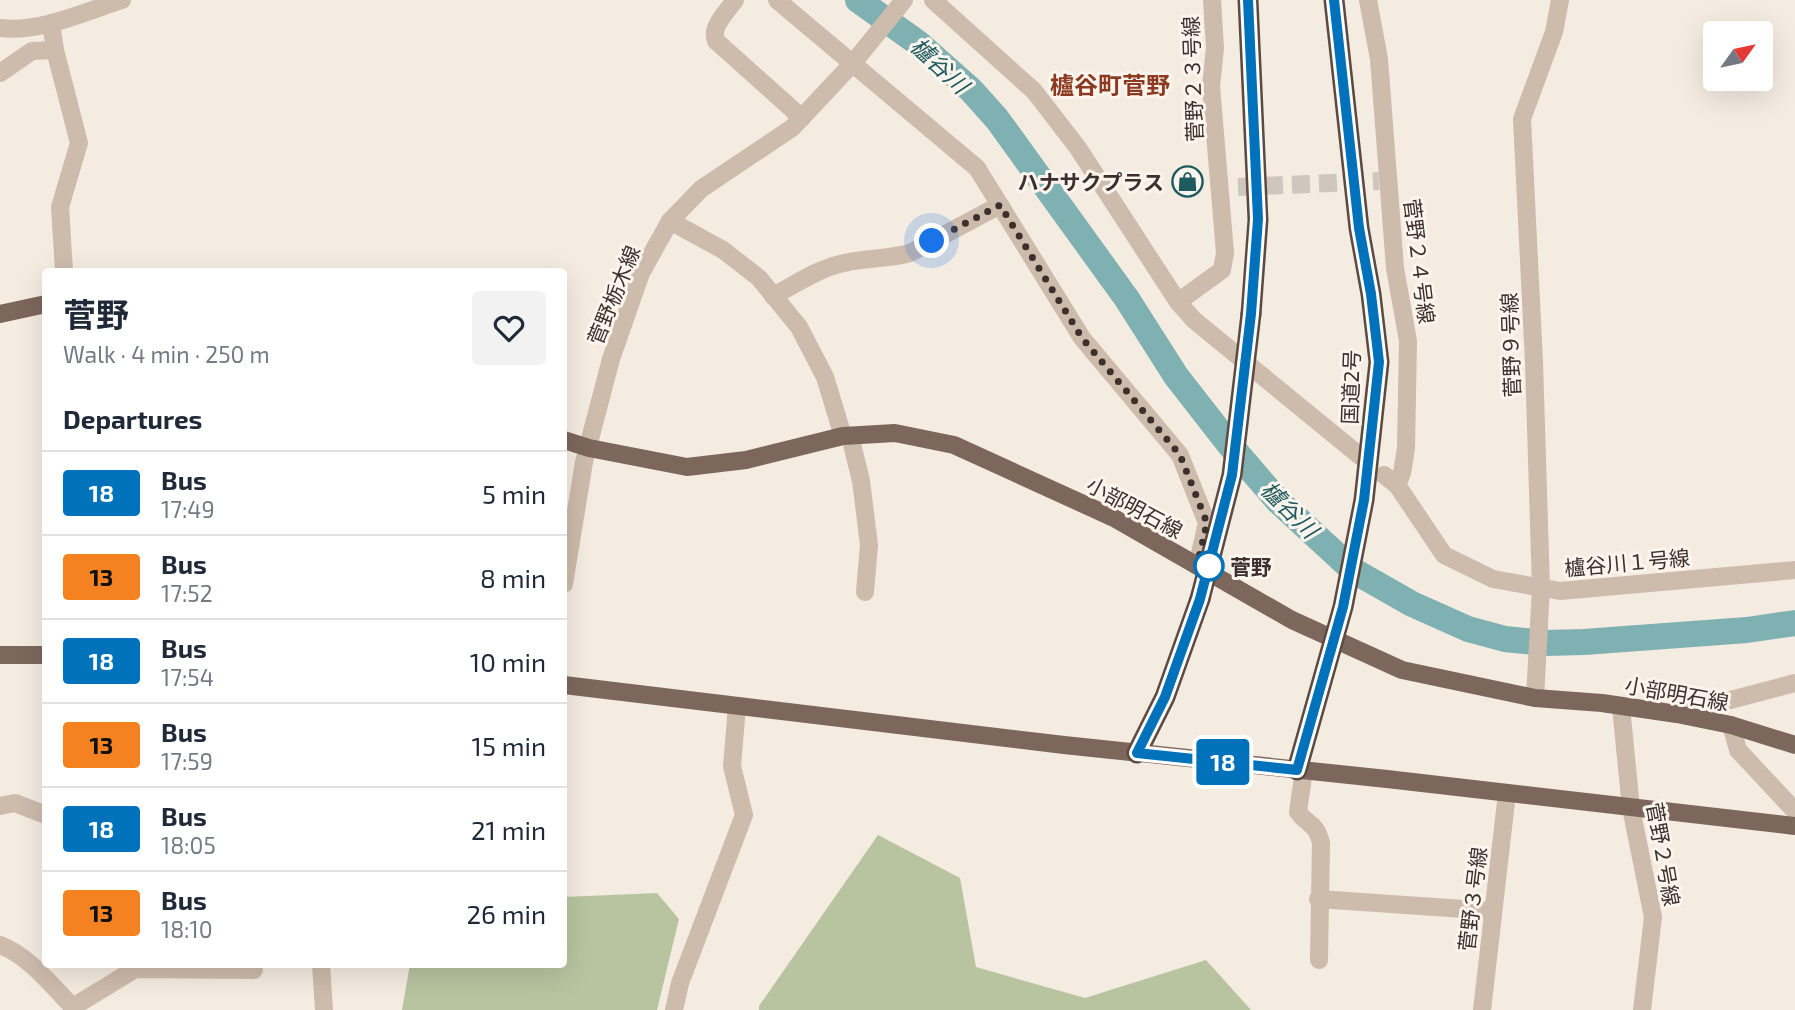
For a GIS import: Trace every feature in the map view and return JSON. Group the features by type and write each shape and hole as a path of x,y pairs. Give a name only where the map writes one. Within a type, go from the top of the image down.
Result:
{"highway":[{"path":"1137,753 1165,697 1200,599 1232,475 1251,314 1258,219 1248,0"},
{"name":"国道2号","path":"1300,770 1336,640 1364,500 1379,362 1371,294 1359,228 1334,0"}],"main road":[{"path":"0,314 42,305"},
{"name":"小部明石線","path":"567,441 589,448 687,467 746,460 847,436 895,433 954,445 1114,518 1292,620 1402,670 1536,690 1621,707 1677,713 1731,724 1795,745"},
{"path":"0,655 42,654"},
{"path":"567,685 1137,753 1795,826"}],"street":[{"path":"0,28 51,23 122,0"},
{"path":"735,0 715,29 713,35 716,41 802,118"},
{"path":"777,0 977,168 1082,338 1180,455 1207,523 1197,566"},
{"name":"菅野栃木線","path":"567,566 584,462 611,359 641,273 670,221 701,189 763,148 802,118 853,63 904,0"},
{"path":"933,0 1034,91 1078,148 1178,302 1194,320 1360,456"},
{"name":"菅野２３号線","path":"1178,302 1222,270 1226,253 1229,188 1212,86 1215,48 1212,0"},
{"name":"菅野２４号線","path":"1368,0 1379,59 1383,181 1408,341 1406,448 1402,473 1390,480"},
{"name":"菅野９号線","path":"1536,690 1541,588 1522,119 1554,32 1560,0"},
{"path":"51,23 55,50 79,143 60,206 64,268"},
{"path":"0,73 32,51 55,50"},
{"path":"773,296 824,269 909,253 1000,205"},
{"path":"670,221 723,250 759,278 799,327 825,377 861,481 869,545 865,592"},
{"name":"櫨谷川１号線","path":"1390,480 1444,555 1493,579 1560,591 1795,570"},
{"path":"1677,713 1795,683"},
{"path":"674,1010 680,983 744,815 732,766 737,706"},
{"name":"菅野２号線","path":"1621,707 1631,808 1653,917 1642,1010"},
{"path":"1731,724 1738,750 1795,811"},
{"path":"1300,770 1298,812 1303,819 1313,824 1321,843 1319,960"},
{"name":"菅野３号線","path":"1482,1010 1507,793"},
{"path":"0,806 15,803 42,813"},
{"path":"1318,899 1493,911"},
{"path":"0,945 19,956 73,1007 135,969 254,970"},
{"path":"321,968 324,1010"}],"green space":[{"path":"878,835 960,878 976,967 1085,998 1206,960 1251,1010 759,1010 759,1006"},
{"path":"657,893 679,919 657,1010 402,1010 409,968 567,968 567,897"}],"waterway":[{"name":"櫨谷川","path":"858,0 918,43 971,90 997,119 1127,299 1176,376 1229,444 1278,501 1354,571 1412,604 1468,629 1505,639 1545,643 1584,642 1747,630 1795,623"}],"tunnel":[{"path":"1238,187 1379,181"}],"bus line":[{"name":"18","path":"1248,0 1258,219 1251,314 1232,475 1200,599 1165,697 1137,753 1297,770 1336,640 1343,607 1364,500 1379,362 1371,294 1359,228 1334,0"}],"place":[{"name":"ハナサクプラス","path":"1187,181"},
{"name":"菅野","path":"1209,566"}],"district":[{"name":"櫨谷町菅野","path":"1110,84"}],"route":[{"path":"932,241 1000,205 1082,338 1180,455 1207,523 1197,566 1214,576 1209,566"}]}
